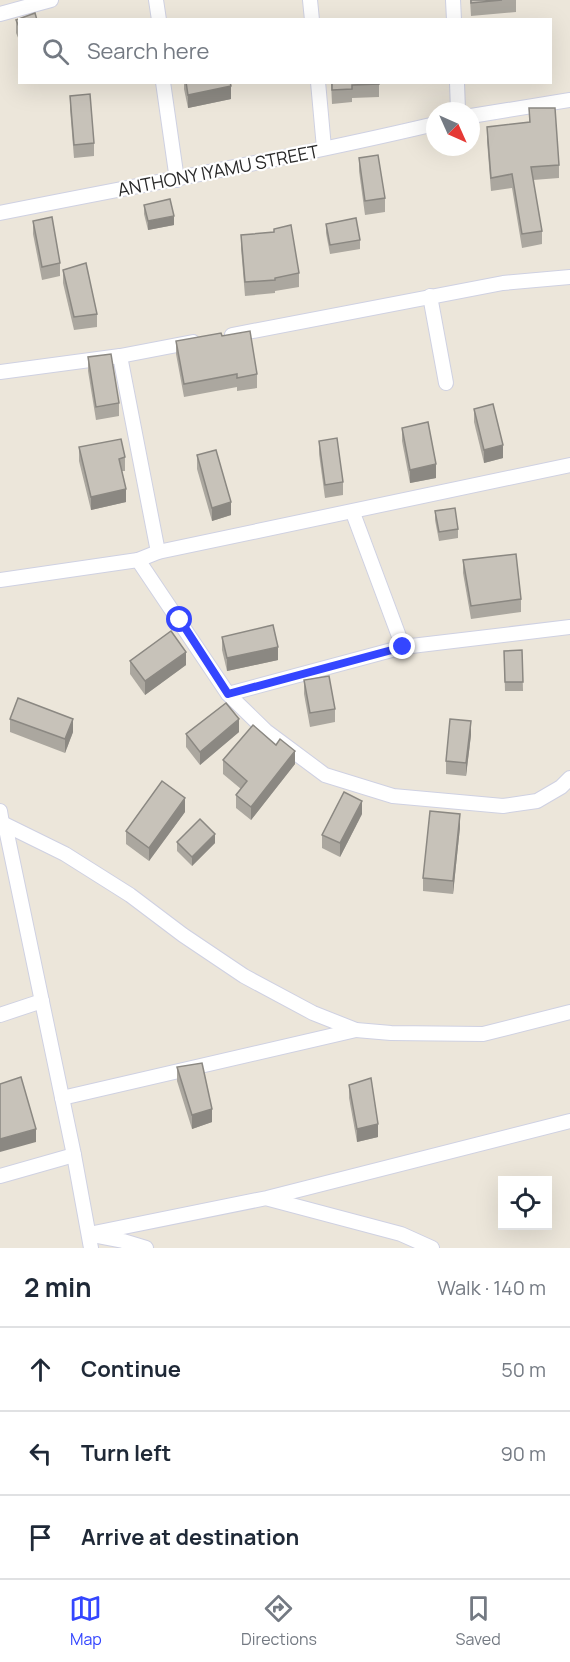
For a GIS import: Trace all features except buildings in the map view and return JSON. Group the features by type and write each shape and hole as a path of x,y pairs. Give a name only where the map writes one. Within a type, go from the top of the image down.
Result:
{"street":[{"path":"0,14 51,0"},
{"path":"156,0 159,18"},
{"path":"310,0 312,18"},
{"path":"453,0 454,18"},
{"path":"163,84 177,180"},
{"path":"318,84 324,148"},
{"path":"457,84 458,102"},
{"path":"480,115 570,100"},
{"name":"ANTHONY IYAMU STREET","path":"0,213 133,186 177,180 426,126"},
{"path":"0,372 120,356 503,283 570,277"},
{"path":"430,296 446,383"},
{"path":"120,356 158,552"},
{"path":"0,580 138,560 158,552 353,513 570,465"},
{"path":"353,513 403,647"},
{"path":"138,560 228,694 266,731 325,775 393,796 503,806 537,801 561,787 570,778"},
{"path":"228,694 403,647 570,627"},
{"path":"1,817 6,830 7,866 42,1001 90,1241"},
{"path":"1,817 130,895 183,935 244,976 313,1013 356,1030 391,1034 483,1034 570,1012"},
{"path":"0,1015 42,1001"},
{"path":"62,1098 356,1030"},
{"path":"90,1241 570,1121"},
{"path":"0,1176 74,1155"},
{"path":"267,1198 401,1234 432,1248"},
{"path":"90,1241 123,1240 146,1248"}],"route":[{"path":"180,620 228,694 403,647"}]}
